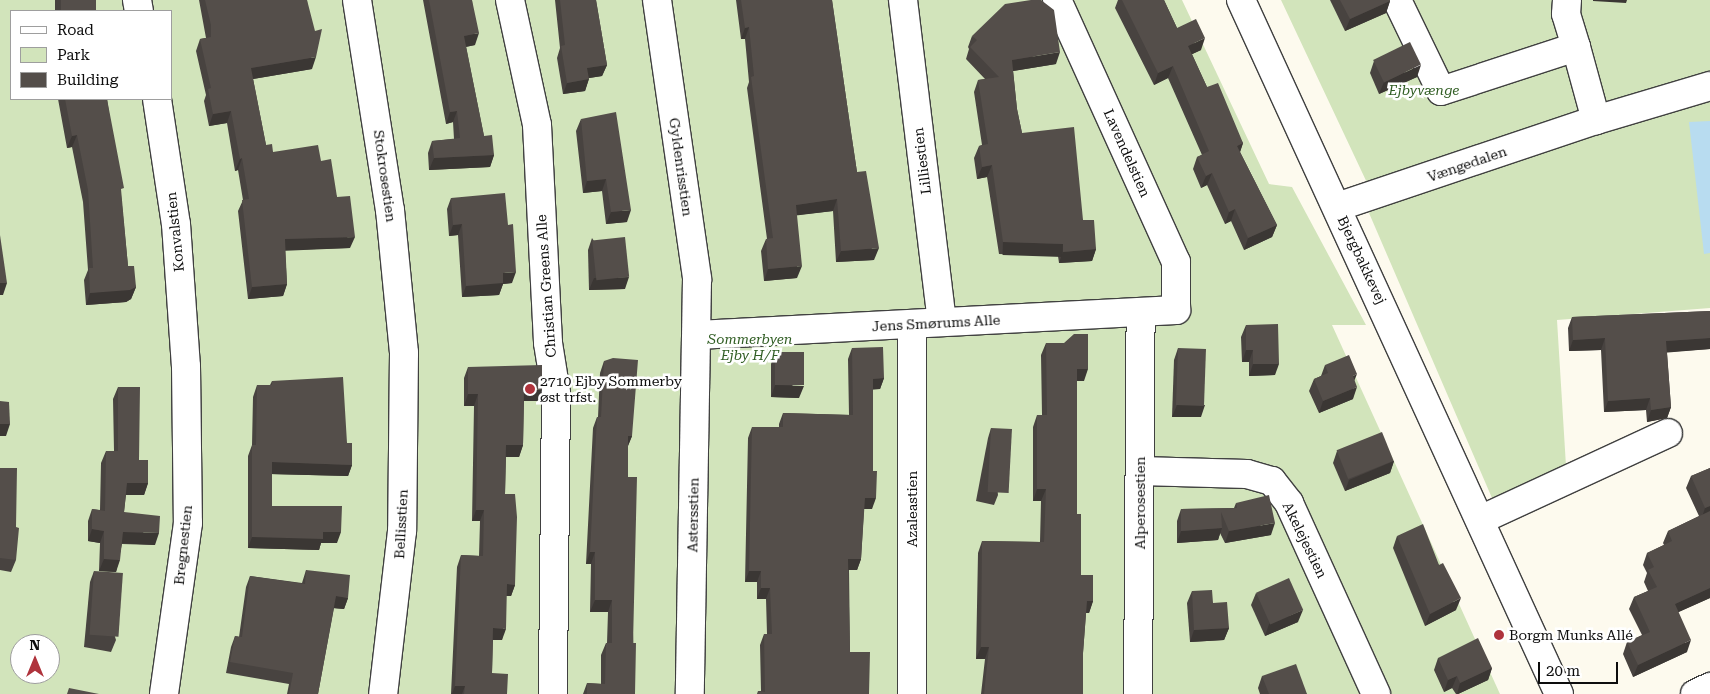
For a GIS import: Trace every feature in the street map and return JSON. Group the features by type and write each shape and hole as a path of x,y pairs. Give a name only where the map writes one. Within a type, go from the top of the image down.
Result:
{"street":[{"name":"Stokrosestien","path":"357,0 390,210 404,353"},
{"name":"Christian Greens Alle","path":"510,0 537,125 548,343 556,393 553,694"},
{"name":"Gyldenrisstien","path":"657,0 697,278 697,335"},
{"name":"Lilliestien","path":"903,0 942,322"},
{"name":"Lavendelstien","path":"1058,0 1176,262 1176,310"},
{"name":"Bjergbakkevej","path":"1241,0 1559,694"},
{"path":"1397,0 1441,90 1576,46"},
{"path":"1567,0 1566,14 1596,120"},
{"name":"Vængedalen","path":"1337,208 1596,120 1710,86"},
{"name":"Konvalstien","path":"157,100 176,224 186,366"},
{"name":"Jens Smørums Alle","path":"697,335 1176,310"},
{"name":"Alperosestien","path":"1138,694 1141,312"},
{"name":"Azaleastien","path":"912,324 912,694"},
{"name":"Astersstien","path":"690,694 697,335"},
{"name":"Bellisstien","path":"383,694 402,531 404,353"},
{"name":"Bregnestien","path":"164,694 188,523 186,366"},
{"path":"1480,520 1668,433"},
{"name":"Akelejestien","path":"1140,472 1247,474 1272,481 1290,504 1376,694"},
{"path":"1695,694 1710,687"}],"green space":[{"name":"Sommerbyen Ejby H/F","path":"0,0 1182,0 1269,184 1292,187 1366,325 1332,325 1500,694 0,694"},
{"name":"Ejbyvænge","path":"1281,0 1710,0 1710,308 1557,320 1566,466 1492,498 1369,213 1377,204"}],"water":[{"path":"1710,121 1710,253 1704,254 1689,122"}],"building":[{"path":"61,0 96,0 96,10 61,10"},
{"path":"205,0 307,0 315,31 322,29 316,57 251,68 266,145 272,144 273,152 318,145 321,161 331,159 337,197 350,196 355,237 285,239 287,284 252,287 242,200 249,199 242,158 240,159 231,111 213,114 208,89 211,88 200,39 211,37 211,25"},
{"path":"429,0 472,0 479,33 464,36 484,136 492,135 494,155 434,158 432,141 460,138 457,111 450,112"},
{"path":"560,0 596,0 607,65 587,68 589,79 567,83 561,46 565,45"},
{"path":"741,0 832,0 857,172 866,171 879,248 841,251 837,199 796,205 802,266 768,269 766,239 773,238 751,77 754,76 749,27 745,28"},
{"path":"1041,0 1054,10 1060,52 1012,60 1017,109 1022,133 1074,127 1083,220 1094,220 1096,249 1063,252 1063,244 1003,242 992,165 982,167 979,146 988,144 978,80 999,77 970,47 977,40 972,36 1005,4"},
{"path":"1122,0 1164,0 1177,28 1196,19 1205,38 1188,46 1207,87 1218,83 1243,143 1237,146 1277,225 1248,238 1235,209 1229,212 1212,173 1206,176 1197,157 1209,151 1173,66 1158,73"},
{"path":"1340,0 1390,0 1390,1 1350,19"},
{"path":"1410,42 1421,64 1384,82 1373,60"},
{"path":"65,100 107,100 124,188 121,189 128,266 134,266 136,287 130,290 90,293 89,268 93,268 88,190 77,135 72,136"},
{"path":"616,112 631,210 611,212 606,179 587,181 581,119"},
{"path":"505,193 508,225 513,224 516,272 503,273 503,283 466,286 462,224 453,225 451,198"},
{"path":"0,235 7,283 0,283"},
{"path":"625,237 629,277 596,280 592,240"},
{"path":"1710,311 1710,338 1666,341 1671,407 1651,410 1650,398 1608,401 1605,338 1573,340 1572,317"},
{"path":"1278,324 1279,364 1253,364 1253,350 1246,350 1246,325"},
{"path":"1074,334 1088,334 1088,369 1077,369 1077,514 1081,514 1081,575 1093,575 1093,601 1087,601 1083,653 1083,694 984,694 989,647 981,647 982,541 1044,542 1046,489 1037,489 1037,415 1047,415 1046,343 1064,343"},
{"path":"883,347 884,378 873,379 873,471 877,471 876,498 865,498 861,559 848,559 850,652 870,652 869,694 758,694 758,691 765,692 764,634 772,634 770,588 761,588 761,571 749,571 752,427 783,427 783,413 853,415 852,348"},
{"path":"1178,348 1206,349 1204,406 1176,405"},
{"path":"775,352 804,352 804,385 775,385"},
{"path":"1349,355 1357,374 1353,376 1357,387 1323,401 1314,379 1328,373 1325,365"},
{"path":"613,358 638,360 632,436 628,436 628,477 637,477 633,643 636,643 635,694 587,694 587,683 605,684 606,643 612,643 612,600 595,600 595,552 590,552 597,417 601,417 604,361"},
{"path":"542,365 542,390 524,389 523,445 506,445 505,494 515,494 517,517 515,585 507,584 506,629 493,628 492,673 508,674 507,694 464,694 465,686 455,686 461,555 483,556 484,510 476,510 478,394 468,394 468,367"},
{"path":"343,377 347,443 352,443 352,465 272,462 272,506 342,506 341,532 323,532 323,539 252,537 252,445 256,445 257,385 272,385 272,381"},
{"path":"118,387 140,387 139,460 148,460 148,483 127,483 124,512 160,516 159,533 123,532 120,560 104,559 104,531 92,529 92,509 105,511 106,451 118,451"},
{"path":"0,401 9,402 10,424 0,424"},
{"path":"991,428 1012,429 1009,493 988,492"},
{"path":"1382,432 1394,461 1348,479 1337,450"},
{"path":"0,468 17,468 16,527 19,528 16,560 0,558"},
{"path":"1710,468 1710,506 1705,508 1691,476"},
{"path":"1269,495 1275,523 1229,531 1221,512 1222,528 1181,531 1181,509 1237,508 1236,503"},
{"path":"1710,511 1710,588 1675,604 1691,640 1638,665 1627,642 1650,632 1634,597 1657,587 1648,570 1654,567 1647,553 1672,541 1668,531"},
{"path":"1423,524 1439,565 1443,563 1461,598 1430,614 1397,536"},
{"path":"306,570 350,575 348,598 336,596 318,694 289,694 293,673 230,662 235,636 242,637 250,576 305,584"},
{"path":"94,571 123,573 118,637 90,635"},
{"path":"1289,578 1303,610 1270,625 1256,593"},
{"path":"1212,590 1213,603 1227,602 1229,628 1194,630 1192,591"},
{"path":"1478,638 1492,668 1460,683 1457,676 1448,680 1438,658"},
{"path":"1296,664 1307,694 1269,694 1262,676"},
{"path":"69,688 99,694 67,694"}],"place":[{"name":"2710 Ejby Sommerby øst trfst.","path":"530,389"},
{"name":"Borgm Munks Allé","path":"1499,635"}]}
